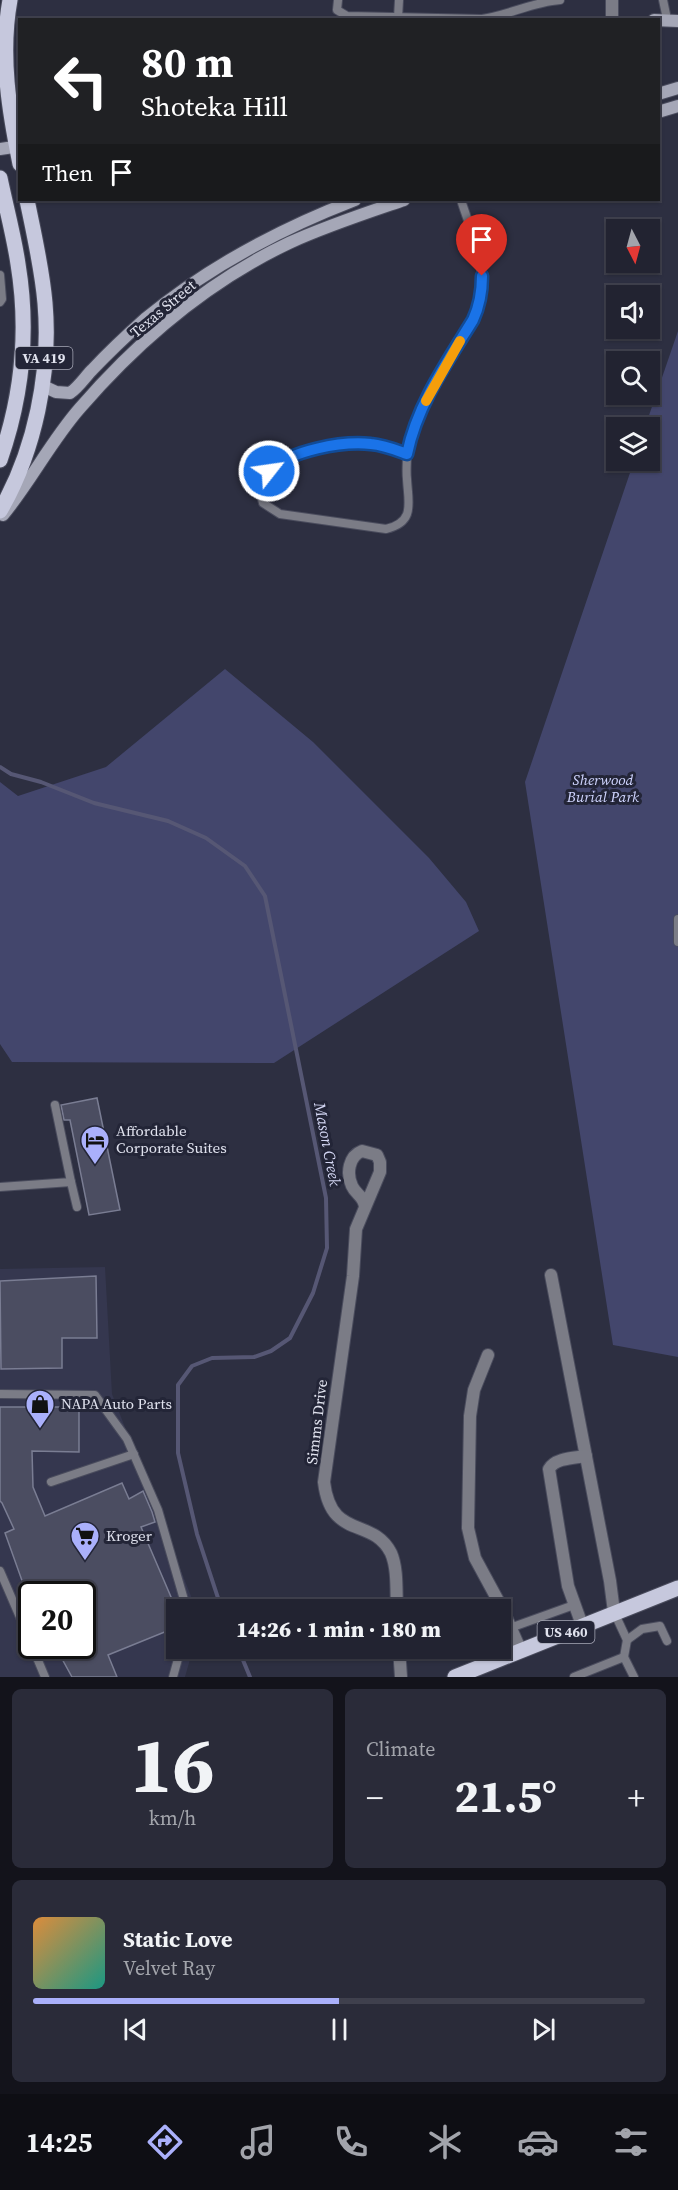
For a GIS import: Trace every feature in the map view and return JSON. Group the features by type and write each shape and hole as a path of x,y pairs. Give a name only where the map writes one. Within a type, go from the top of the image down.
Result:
{"main road":[{"path":"0,149 18,147 9,106 5,63 10,0"},
{"path":"660,93 678,88"},
{"path":"660,111 678,106"},
{"path":"0,178 18,264 23,300 24,336 16,408 0,460"},
{"name":"VA 419","path":"0,511 13,486 25,454 41,385 46,333 40,268 27,201"},
{"name":"Texas Street","path":"41,385 56,392 70,393 145,320 208,273 285,230 353,201"},
{"name":"Texas Street","path":"0,518 17,498 78,410 104,381 177,314 206,292 290,243 401,201"},
{"name":"US 460","path":"455,1677 678,1588"}],"street":[{"path":"612,0 612,18"},
{"name":"Simms Drive","path":"365,1207 356,1229 353,1276 324,1482 330,1509 347,1524 382,1541 392,1556 396,1599"},
{"path":"551,1275 614,1612"},
{"path":"489,1355 474,1390 470,1416 468,1528 475,1558 496,1599"},
{"path":"582,1626 566,1576 549,1470 556,1462 586,1456"},
{"path":"511,1630 521,1651"},
{"path":"400,1659 401,1677"}],"lane":[{"path":"338,0 337,10 347,16 398,18 399,0"},
{"path":"489,18 548,1 560,0"},
{"path":"663,0 666,20"},
{"path":"407,454 372,444 350,444 332,446 291,457 278,463 269,471 261,488 261,497 263,503 280,514 386,529 403,521 409,509 407,454 418,414 473,320 480,299 482,276 479,259 461,201"},
{"path":"0,275 2,300 0,302"},
{"path":"678,919 678,942"},
{"path":"55,1105 77,1207"},
{"path":"0,1187 71,1182"},
{"path":"0,1394 95,1395 127,1439 134,1454 158,1510 184,1599"},
{"path":"51,1482 134,1454"},
{"path":"0,1571 18,1613"},
{"path":"511,1628 574,1605"},
{"path":"614,1612 627,1640 624,1657 634,1677"},
{"path":"627,1640 642,1629 660,1626 667,1641"},
{"path":"574,1677 624,1657"},
{"path":"37,1659 44,1677"},
{"path":"173,1677 178,1659"}],"shaded area":[{"path":"105,1267 112,1394 192,1599 166,1599 166,1659 190,1659 185,1677 0,1677 0,1269"}],"green space":[{"name":"Sherwood Burial Park","path":"678,331 678,1357 613,1345 525,782 631,471 660,471 660,417 648,417 653,405 660,405 660,383"},
{"path":"225,669 313,742 429,858 466,902 479,931 274,1063 12,1062 0,1044 0,782 18,796 106,767"}],"building":[{"name":"Affordable Corporate Suites","path":"97,1098 120,1210 89,1215 70,1120 64,1120 61,1105"},
{"path":"96,1276 97,1338 62,1338 62,1368 1,1369 0,1281"},
{"name":"Kroger","path":"0,1407 79,1407 79,1452 32,1451 33,1487 45,1516 122,1483 129,1499 143,1491 155,1522 141,1527 172,1599 166,1599 166,1631 108,1655 117,1677 72,1677 62,1659 96,1659 96,1581 22,1581 5,1533 14,1529 0,1501"}],"waterway":[{"name":"Mason Creek","path":"0,767 11,774 41,782 94,803 168,821 206,838 245,866 265,896 326,1198 327,1248 313,1293 290,1338 271,1351 254,1357 212,1358 192,1366 178,1385 178,1453 197,1534 218,1599"},
{"name":"Mason Creek","path":"243,1659 250,1677"}],"slow traffic":[{"path":"426,401 460,341"}],"place":[{"name":"Affordable Corporate Suites","path":"95,1166"},
{"name":"NAPA Auto Parts","path":"40,1430"},
{"name":"Kroger","path":"85,1562"}],"route":[{"path":"269,471 278,463 291,457 332,446 372,444 407,454 418,414 479,306 482,276"}]}
